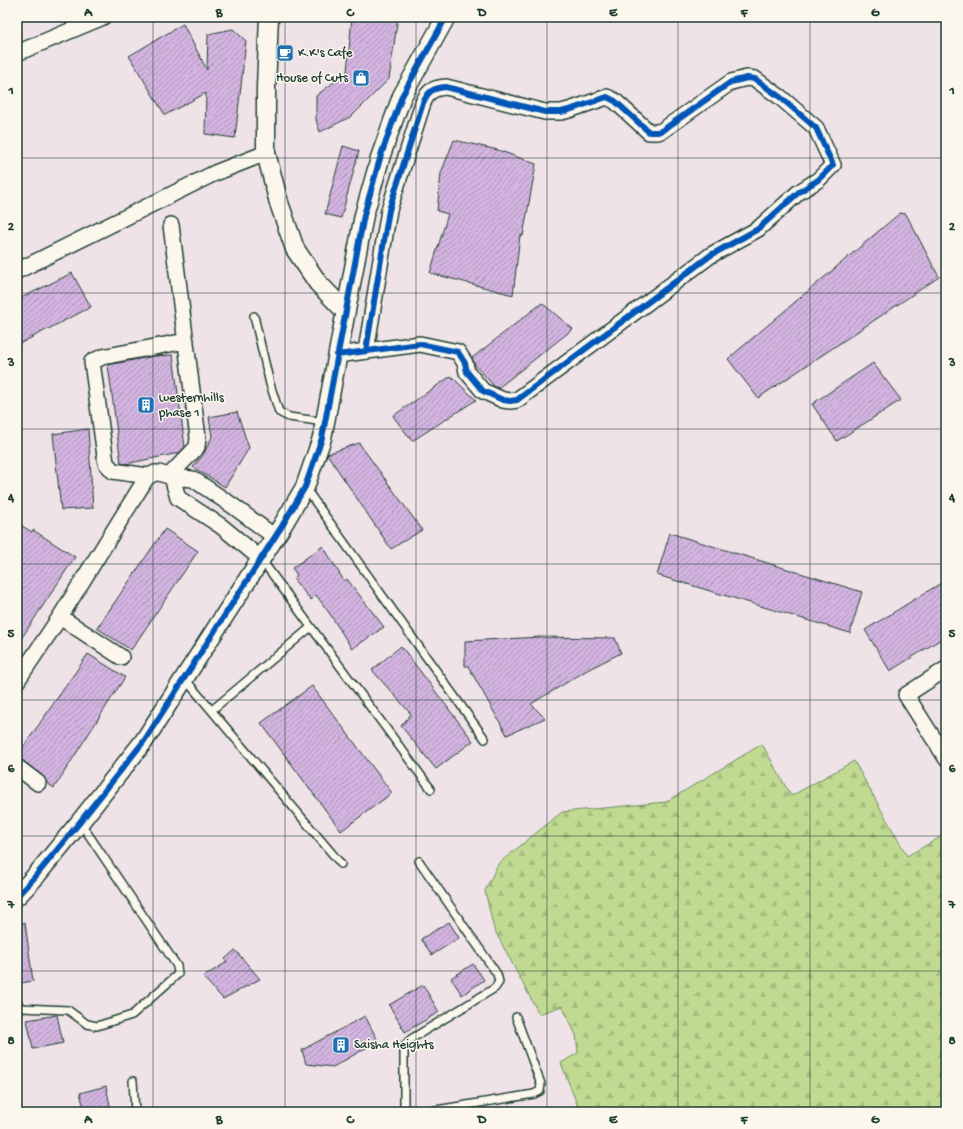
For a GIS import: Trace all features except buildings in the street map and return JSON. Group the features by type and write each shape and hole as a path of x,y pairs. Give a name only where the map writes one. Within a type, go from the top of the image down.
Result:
{"street":[{"path":"17,52 103,17"},
{"path":"269,17 266,87 266,153 279,203 295,249 318,283 345,312"},
{"path":"17,896 34,878 80,822 144,741 275,537 305,487 322,438 364,215 381,155 402,96 446,17"},
{"path":"337,355 420,344 458,352 465,363 467,372 483,391 510,402 517,400 711,254 758,229 799,192 818,180 833,165 816,128 780,96 755,79 739,79 731,82 663,130 653,132 646,130 615,101 607,97 598,99 579,108 564,111 545,112 446,87 430,90 423,103 389,210 366,351"},
{"path":"17,270 215,173 266,153"},
{"path":"171,225 198,438 197,447 171,476"},
{"path":"148,476 113,471 106,463 92,362 102,357 186,341"},
{"path":"18,676 60,617 146,477 159,473 193,479 234,506 275,537"},
{"path":"171,476 178,498 221,526 261,559"},
{"path":"60,617 121,657"},
{"path":"946,669 906,695 946,758"},
{"path":"17,767 38,783"}],"lane":[{"path":"254,316 270,384 279,412 289,417 325,422"},
{"path":"305,487 485,739"},
{"path":"261,559 431,789"},
{"path":"212,710 311,627"},
{"path":"184,677 341,864"},
{"path":"17,1001 22,1008 68,1010 87,1024 97,1026 132,1015 178,974 177,966 80,822"},
{"path":"404,1112 405,1045 411,1039 495,988 499,982 497,974 419,861"},
{"path":"424,1112 534,1094 540,1091 541,1084 516,1017"},
{"path":"133,1082 135,1112"}],"green space":[{"path":"762,744 791,796 854,761 907,856 946,834 946,1112 580,1112 561,1063 578,1053 576,1035 562,1006 539,1014 494,929 485,891 498,864 562,812 666,802"}],"cycle path":[{"path":"17,896 34,878 80,822 144,741 282,526 305,487 322,438 364,215 381,155 402,96 446,17"},
{"path":"337,355 420,344 458,352 465,363 467,372 483,391 503,400 517,400 711,255 758,229 799,192 818,180 833,165 816,128 780,97 755,79 747,78 731,82 658,132 649,132 615,101 607,97 561,112 545,112 446,87 434,89 429,93 423,103 389,210 366,351"}],"place":[{"name":"K.K's Cafe","path":"285,53"},
{"name":"House of Cuts","path":"361,78"},
{"name":"westernhills phase 1","path":"146,405"},
{"name":"Saisha Heights","path":"341,1045"}]}
